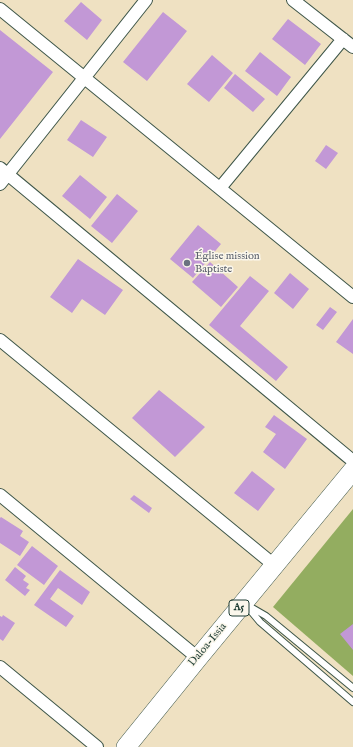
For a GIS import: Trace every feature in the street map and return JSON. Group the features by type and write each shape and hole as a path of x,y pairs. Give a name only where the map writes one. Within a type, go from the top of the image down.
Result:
{"main road":[{"name":"Daloa-Issia","path":"126,747 353,470"}],"street":[{"path":"0,184 4,171 84,78 146,0"},
{"path":"293,0 353,47"},
{"path":"0,9 353,297"},
{"path":"220,188 343,39"},
{"path":"4,171 353,461"},
{"path":"0,340 274,565"},
{"path":"0,495 198,658"},
{"path":"0,667 97,747"}],"lane":[{"path":"244,603 266,616 353,688"},
{"path":"244,603 260,622 353,702"}],"green space":[{"path":"353,509 353,676 273,607"}],"building":[{"path":"81,2 102,20 87,40 64,21"},
{"path":"163,12 187,31 147,81 123,62"},
{"path":"288,19 321,44 305,65 272,39"},
{"path":"0,30 53,72 0,139"},
{"path":"260,52 291,77 277,96 245,71"},
{"path":"212,55 233,73 209,102 187,84"},
{"path":"235,74 265,99 253,112 224,88"},
{"path":"81,120 107,137 93,157 67,140"},
{"path":"326,145 338,153 326,169 315,161"},
{"path":"80,175 107,197 90,219 62,196"},
{"path":"117,194 138,211 112,243 91,226"},
{"path":"198,225 221,244 193,278 170,259"},
{"path":"78,259 123,290 105,315 82,299 72,313 50,297"},
{"path":"210,262 238,287 221,307 192,282"},
{"path":"290,273 309,289 293,309 274,293"},
{"path":"250,276 269,291 240,326 288,367 276,381 209,325"},
{"path":"330,307 337,312 323,330 316,325"},
{"path":"353,319 353,354 336,342"},
{"path":"159,390 205,427 175,457 132,418"},
{"path":"274,415 307,439 285,469 263,452 276,434 265,427"},
{"path":"252,471 275,489 258,511 234,493"},
{"path":"134,495 152,508 149,513 130,499"},
{"path":"1,517 23,531 20,536 29,542 20,556 0,543"},
{"path":"32,546 58,566 44,585 17,565"},
{"path":"15,567 26,576 23,580 29,584 26,588 30,590 25,596 5,580"},
{"path":"60,570 90,592 82,605 58,588 50,599 74,616 66,627 34,605"},
{"path":"3,615 15,623 3,641 0,639 0,616 2,617"},
{"path":"353,624 353,650 340,634"}],"place":[{"name":"Église mission Baptiste","path":"187,263"}]}
